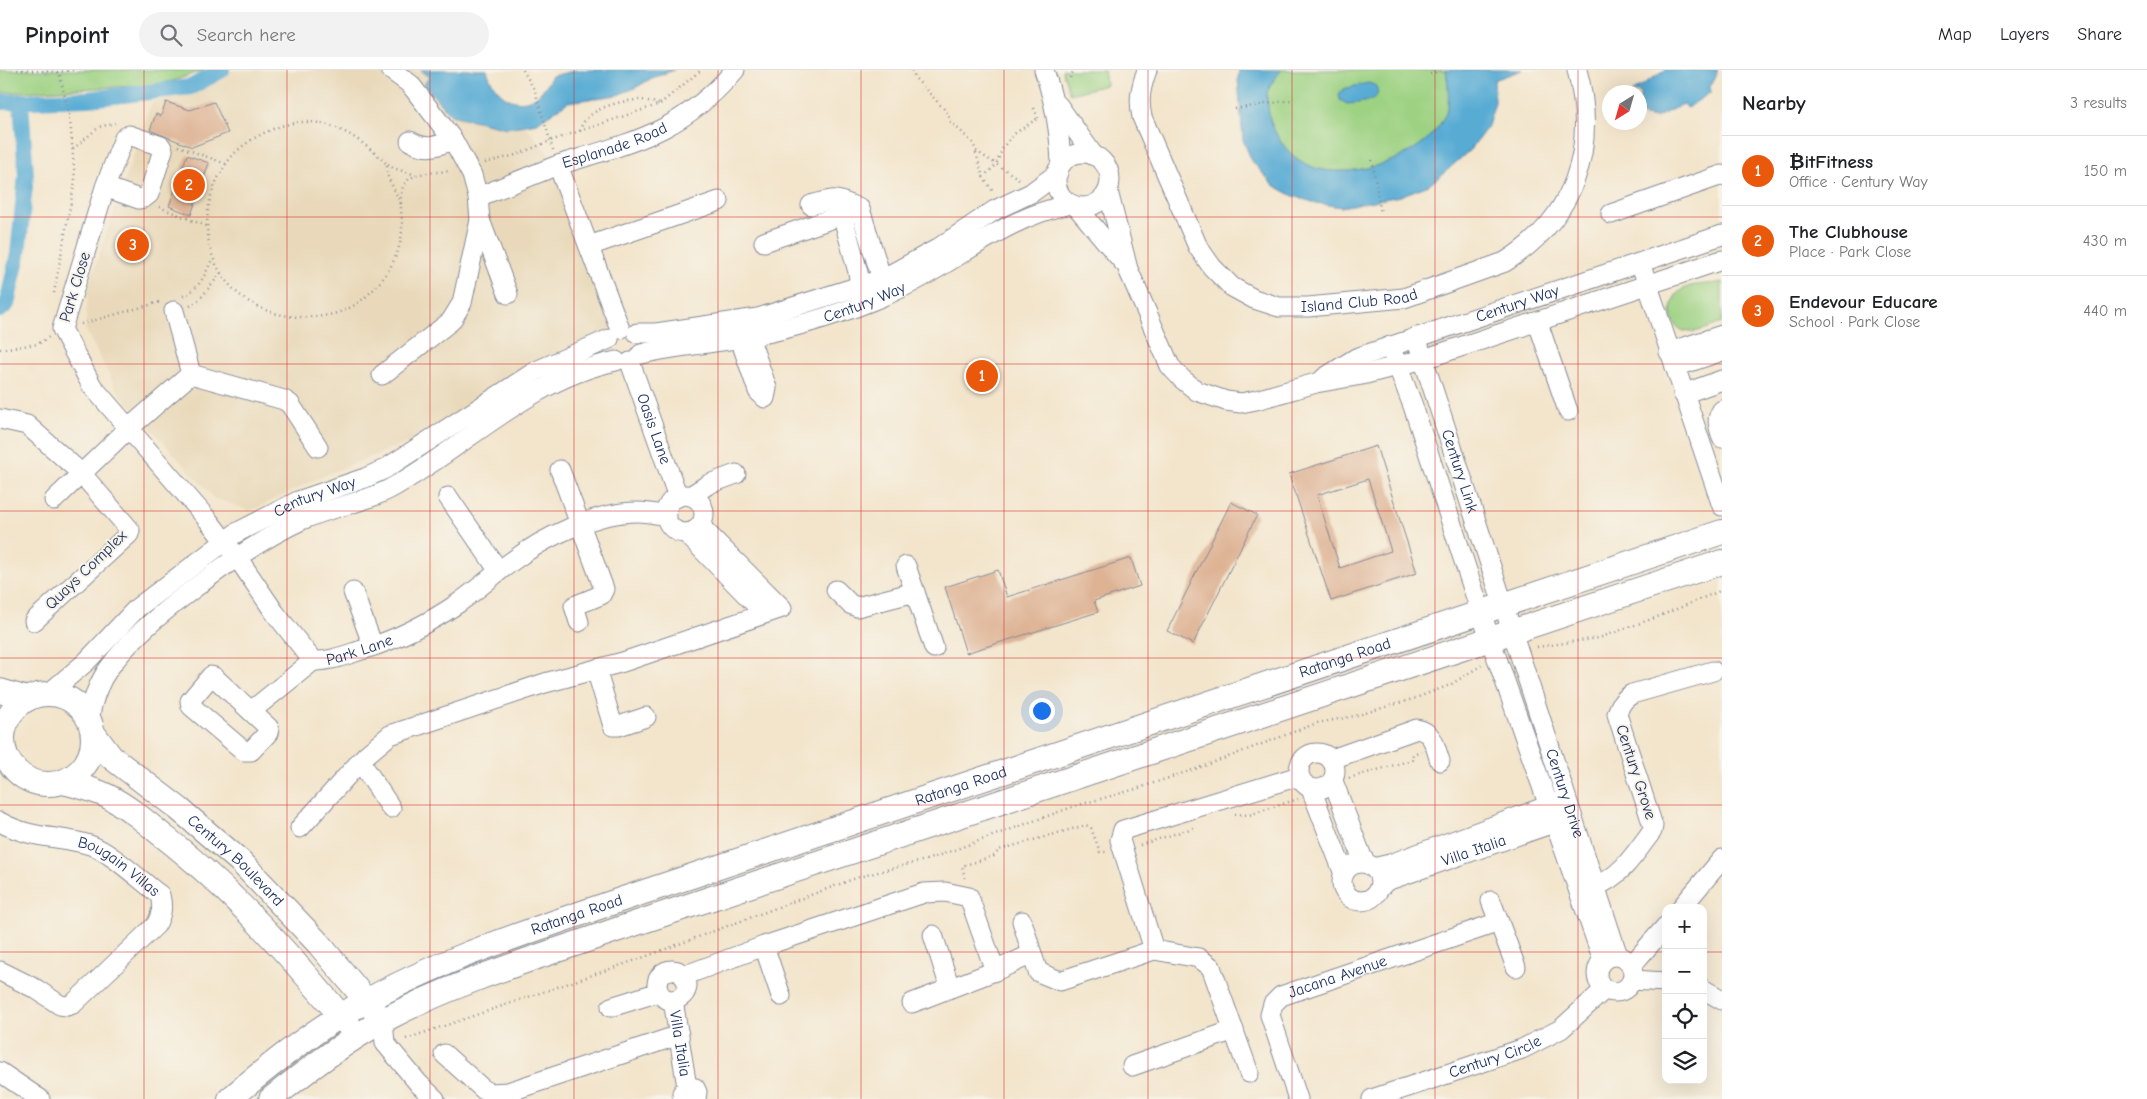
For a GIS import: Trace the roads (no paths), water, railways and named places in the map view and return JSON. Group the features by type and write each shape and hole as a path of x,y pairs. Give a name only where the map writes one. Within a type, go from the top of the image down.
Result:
{"main road":[{"name":"Ratanga Road","path":"230,1099 266,1070 341,1016 367,1001 463,955 614,902 1722,532"},
{"name":"Ratanga Road","path":"272,1099 293,1081 358,1036 384,1032 473,980 622,928 1722,562"},
{"path":"0,691 37,697 58,695 80,707 91,727 93,746 87,763 79,773 63,782 43,784 28,780 12,767 2,746 7,720 15,708 37,697"},
{"name":"Century Boulevard","path":"91,727 111,757 179,809 241,862 318,943 367,1001 384,1032"},
{"name":"Century Boulevard","path":"63,782 106,796 134,813 182,851 222,886 277,943 358,1036"}],"street":[{"path":"391,70 410,84 453,140 470,167 478,197 480,220 508,294"},
{"name":"Esplanade Road","path":"622,334 558,165 640,140 664,129 700,106 718,90 735,70"},
{"path":"1044,70 1054,100 1060,132 1060,169 1057,182 1059,192 1073,205 1086,207 1097,204 1108,191 1110,179 1108,170 1102,161 1094,156 1054,100"},
{"name":"Island Club Road","path":"1147,70 1140,94 1139,104 1142,117 1198,247 1212,267 1232,287 1254,299 1279,307 1308,307 1404,298 1506,262 1520,253 1553,218 1572,190 1582,158 1586,124 1582,90 1577,70"},
{"name":"Park Close","path":"105,187 139,199 144,198 149,194 163,150 161,146 129,135 125,136 105,187 62,329 92,386 128,429"},
{"path":"410,142 427,148 453,140"},
{"path":"1060,169 1067,159 1077,154 1094,156"},
{"path":"478,197 558,165"},
{"name":"Century Way","path":"884,287 937,248 995,210 1031,193 1060,169"},
{"path":"1611,214 1722,175"},
{"name":"Century Way","path":"1108,191 1128,269 1170,366 1182,380 1197,391 1211,398 1241,403 1316,383 1362,375 1424,359 1722,260"},
{"path":"811,205 831,199 839,199 849,209 884,287"},
{"path":"589,246 719,201"},
{"name":"Century Way","path":"91,727 91,706 98,688 109,668 123,650 157,617 236,556 303,519 394,487 498,416 543,388 591,366 629,359 667,348 745,338 802,324 862,295 884,287 919,279 1011,224 1038,212 1073,205 1128,269"},
{"path":"764,242 849,209"},
{"path":"849,209 862,295"},
{"path":"382,375 452,321 458,313 462,303 480,220"},
{"name":"Century Way","path":"1316,383 1356,358 1722,235"},
{"path":"1641,263 1722,506"},
{"name":"Century Way","path":"37,697 86,662 136,608 225,541 298,501 365,478 385,469 536,372 622,334 656,333 758,318 862,295"},
{"path":"174,303 191,374"},
{"path":"1538,322 1568,410"},
{"path":"622,334 642,342 629,359 609,353 622,334"},
{"path":"1672,360 1722,335"},
{"name":"Century Link","path":"1416,338 1505,606 1501,635"},
{"name":"Century Link","path":"1390,346 1416,415 1481,613 1501,635"},
{"path":"1672,360 1722,352"},
{"name":"Oasis Lane","path":"629,359 692,512"},
{"path":"54,500 128,429 191,374"},
{"path":"191,374 284,400 290,404 318,447"},
{"path":"1684,394 1722,380"},
{"path":"1722,410 1717,424 1722,438"},
{"path":"0,418 27,425 81,473"},
{"name":"Park Lane","path":"128,429 225,541 275,613 313,661 334,658 373,646 438,616 466,598 499,571 537,545 579,525 626,512 647,512 667,516"},
{"path":"560,470 604,591 601,595 575,605 574,608 579,622"},
{"name":"Quays Complex","path":"34,621 130,532 129,527 81,473"},
{"path":"300,828 360,761 390,735 545,683 623,662 773,611 692,512 669,504 667,516 675,530 692,512 709,484 733,476"},
{"path":"448,497 499,571"},
{"path":"906,566 934,648"},
{"path":"836,590 850,604 857,607 915,592"},
{"path":"353,592 373,646"},
{"name":"Century Drive","path":"1501,635 1570,807 1621,966"},
{"name":"Century Drive","path":"1501,635 1550,815 1621,966"},
{"path":"251,711 313,661"},
{"path":"596,669 613,726 646,717"},
{"name":"Century Grove","path":"1596,886 1616,874 1652,831 1652,818 1617,714 1619,706 1624,699 1632,694 1713,671"},
{"path":"1332,759 1417,730 1426,731 1430,735 1437,754"},
{"path":"1154,950 1122,848 1120,840 1123,830 1305,782 1319,790 1327,787 1333,781 1336,774 1335,766 1332,759 1324,753 1314,752 1304,757 1299,766 1305,782 1327,829 1344,874 1343,888 1353,899 1360,901 1367,900 1378,890 1379,878 1362,858 1333,781"},
{"path":"360,761 391,808"},
{"name":"Villa Italia","path":"1378,890 1392,878 1570,807"},
{"name":"Villa Italia","path":"1370,866 1384,866 1550,815"},
{"name":"Bougain Villas","path":"0,822 27,834 91,846 107,854 160,895 162,912 156,924 79,999 67,1006 60,1005 20,980 0,971"},
{"path":"1684,904 1722,859"},
{"path":"1344,874 1354,865 1370,866"},
{"path":"781,996 764,946 924,893 946,892 969,897 995,971"},
{"path":"1491,901 1516,967"},
{"path":"1022,922 1038,972 1060,981 1154,950 1200,958 1211,967 1249,1073"},
{"name":"Jacana Avenue","path":"1298,1099 1270,1015 1276,1000 1281,996 1499,922"},
{"path":"1621,966 1662,930"},
{"path":"932,934 950,988"},
{"name":"Villa Italia","path":"684,1096 679,1035 666,996 657,981 665,972 676,971 683,976 764,946"},
{"path":"912,1003 995,971 1032,954"},
{"path":"1621,966 1628,987 1620,992 1612,992 1605,989 1599,983 1596,975 1598,967 1621,966 1662,981"},
{"name":"Century Circle","path":"1372,1099 1522,1048 1561,1029 1605,989"},
{"path":"1707,991 1722,1000"},
{"path":"610,1008 666,996"},
{"path":"1132,1066 1234,1030"},
{"path":"384,1032 419,1084 435,1099"},
{"path":"444,1054 484,1090 499,1093 508,1092 679,1035"},
{"path":"0,1072 40,1099"}],"water":[{"path":"421,70 487,70 498,91 511,100 518,102 537,96 552,76 577,70 674,70 652,78 635,88 617,95 568,102 537,123 507,128 451,115 424,85 429,77"},
{"path":"1239,70 1281,70 1269,87 1267,95 1270,119 1279,139 1294,156 1312,167 1339,171 1357,170 1393,160 1409,152 1437,129 1445,115 1448,104 1446,70 1522,70 1494,80 1495,102 1488,126 1470,150 1429,185 1400,196 1341,207 1316,203 1293,196 1273,185 1252,161 1243,140 1238,79"},
{"path":"1665,70 1718,70 1710,87 1711,92 1687,108 1685,104 1681,105 1655,118 1647,116 1647,85 1642,85"},
{"path":"1368,83 1375,85 1377,95 1374,98 1364,102 1347,104 1340,100 1339,94 1343,89"}],"waterway":[{"path":"0,102 88,99 191,87 222,70"},
{"path":"0,310 7,304 18,254 26,175 21,102"}],"place":[{"name":"The Clubhouse","path":"189,185"},
{"name":"Endevour Educare","path":"133,245"},
{"name":"₿itFitness","path":"982,376"}]}
